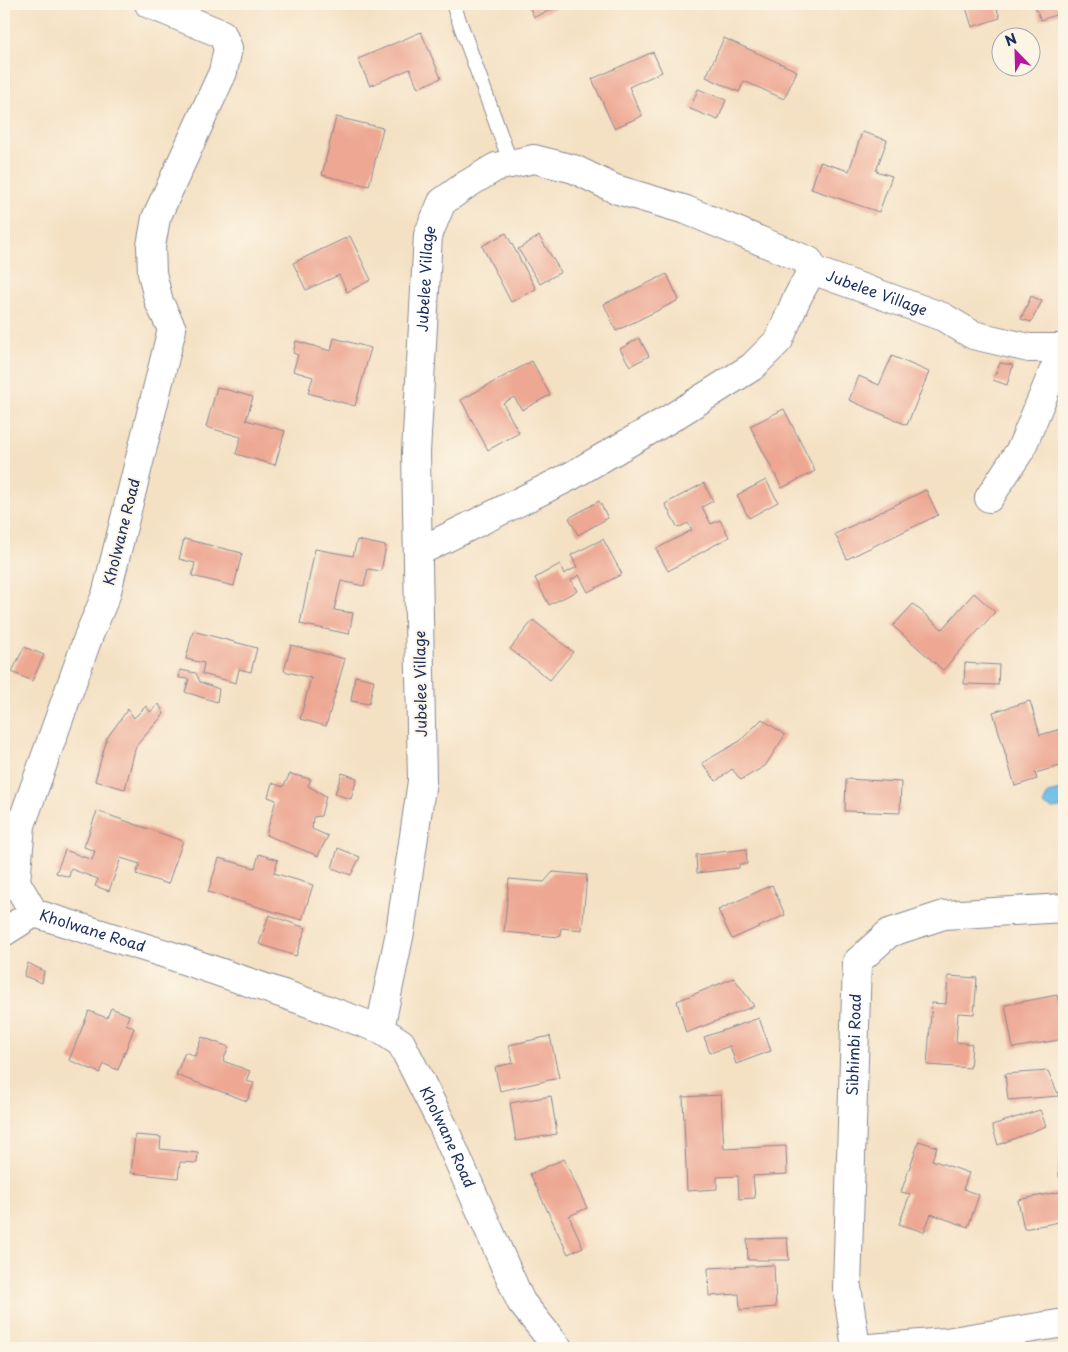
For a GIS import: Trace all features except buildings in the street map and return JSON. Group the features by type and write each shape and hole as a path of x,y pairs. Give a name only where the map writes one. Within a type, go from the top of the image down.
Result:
{"street":[{"name":"Kholwane Road","path":"149,4 222,34 228,48 223,72 156,218 151,246 152,273 159,302 172,328 106,595 88,635 21,825 16,882 34,913 169,954 380,1029 401,1043 443,1126 521,1302 558,1348"},
{"name":"Jubelee Village","path":"380,1029 400,932 422,781 416,453 428,235 442,202 496,167 534,159 574,169 615,189 686,210 809,261 812,270 943,317 973,335 1029,348 1064,348"},
{"path":"418,552 571,476 671,418 752,367 779,340 796,300 812,270"},
{"path":"989,498 1020,449 1064,348"},
{"name":"Sibhimbi Road","path":"856,1348 847,1287 857,962 889,932 944,915 1064,908"},
{"path":"4,932 34,913"},
{"path":"870,1348 949,1345 1064,1323"}],"lane":[{"path":"453,4 510,164"}],"water":[{"path":"1064,789 1064,807 1053,809 1043,805 1048,793"}]}
